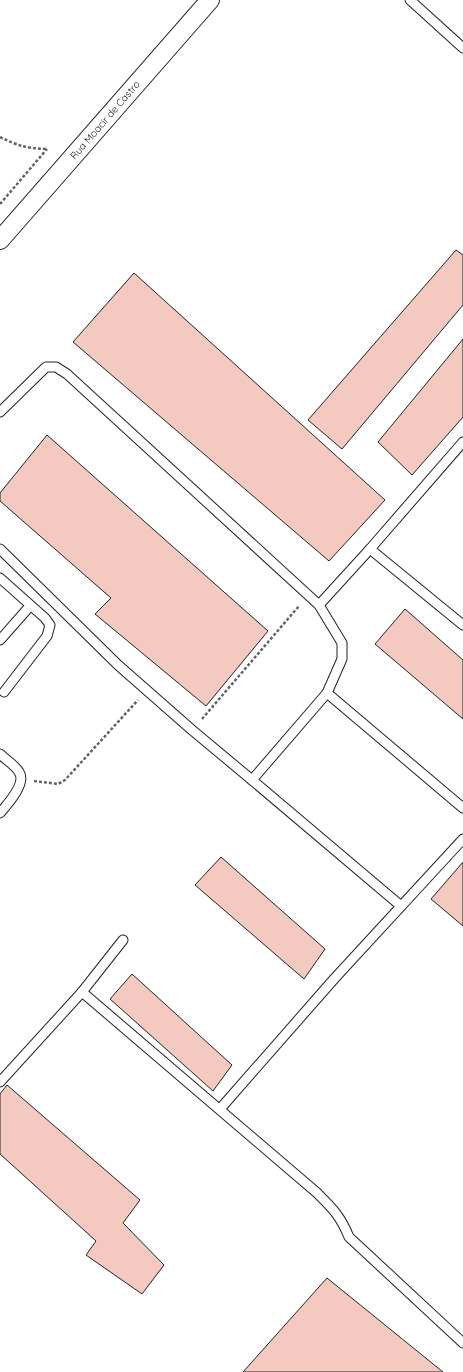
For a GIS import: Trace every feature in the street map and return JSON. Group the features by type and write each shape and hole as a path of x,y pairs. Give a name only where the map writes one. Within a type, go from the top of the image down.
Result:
{"street":[{"name":"Rua Moacir de Castro","path":"0,240 210,0"}],"lane":[{"path":"410,0 463,48"},
{"path":"0,412 46,367 56,367 67,374 319,605 342,643 342,659 327,693 252,780"},
{"path":"319,605 463,442"},
{"path":"0,549 146,691 401,906"},
{"path":"370,549 463,624"},
{"path":"2,583 46,618 50,625 47,636 4,692"},
{"path":"0,640 30,606"},
{"path":"327,693 463,808"},
{"path":"0,754 20,772 22,779 19,787 0,813"},
{"path":"220,1109 334,979 463,839"},
{"path":"0,1082 82,992 123,940"},
{"path":"82,992 220,1109 335,1210 345,1225 349,1236 463,1343"}],"path":[{"path":"0,137 18,146 33,149 47,149 0,204"},
{"path":"192,730 308,595"},
{"path":"22,779 49,784 58,784 65,780 146,691"}],"building":[{"path":"456,250 463,255 463,305 342,449 308,420"},
{"path":"134,273 385,500 329,561 73,342"},
{"path":"463,339 463,417 412,475 378,442"},
{"path":"47,435 268,631 206,706 95,614 111,598 0,501 0,493"},
{"path":"405,609 463,660 463,719 375,644"},
{"path":"221,857 325,949 304,979 195,885"},
{"path":"463,862 463,926 431,899"},
{"path":"132,974 232,1065 213,1091 110,999"},
{"path":"7,1085 140,1200 123,1223 164,1265 142,1294 86,1255 96,1241 0,1154 0,1094"},
{"path":"327,1278 443,1372 243,1372"}]}
